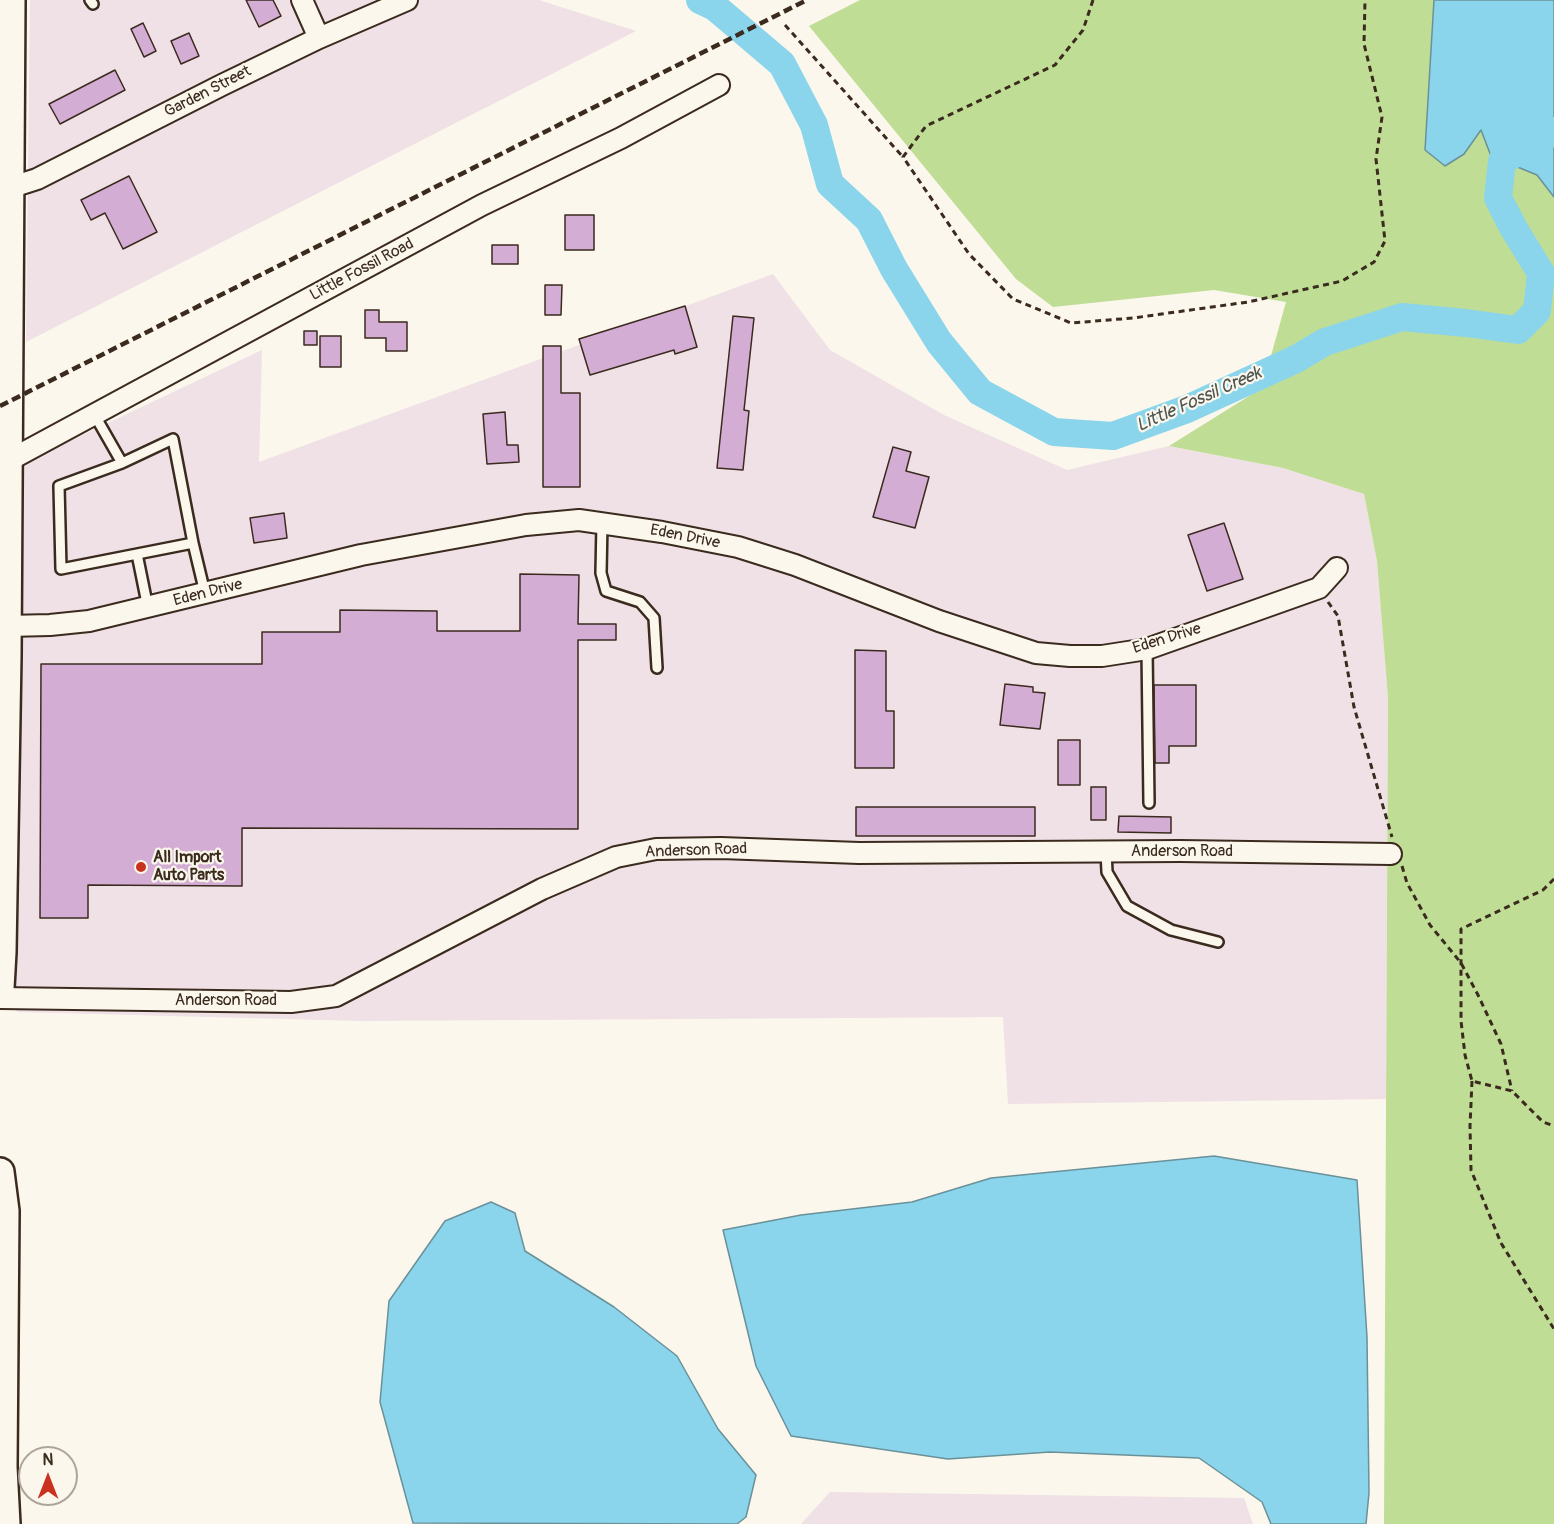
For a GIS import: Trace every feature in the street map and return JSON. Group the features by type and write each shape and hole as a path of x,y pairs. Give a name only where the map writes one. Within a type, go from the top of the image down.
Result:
{"street":[{"path":"0,988 3,658 7,626 8,461 9,188 5,58 11,0"},
{"path":"302,0 319,38"},
{"name":"Garden Street","path":"9,188 37,179 222,84 407,0"},
{"name":"Little Fossil Road","path":"8,461 482,205 621,138 719,85"},
{"name":"Eden Drive","path":"7,626 89,621 361,555 526,525 579,520 662,532 738,547 795,565 939,621 1036,653 1070,657 1102,656 1147,648 1318,588 1337,568"},
{"name":"Anderson Road","path":"0,998 291,1002 336,996 542,889 616,857 656,849 721,848 859,853 1106,851 1395,854"},
{"path":"0,1172 5,1211 3,1467 6,1524"}],"lane":[{"path":"94,414 122,463"},
{"path":"193,543 61,569 59,486 122,463 173,439 205,594"},
{"path":"602,523 601,573 606,591 640,602 654,618 657,668"},
{"path":"137,554 148,608"},
{"path":"1147,648 1149,803"},
{"path":"1106,851 1107,872 1127,906 1171,930 1218,942"}],"path":[{"path":"903,157 926,126 1055,65 1083,30 1093,0"},
{"path":"785,25 903,157 969,254 1013,299 1071,323 1133,318 1248,302 1342,281 1374,262 1385,241 1376,159 1382,117 1365,44 1365,0"},
{"path":"1318,588 1338,616 1354,707 1395,854 1407,883 1430,925 1461,963 1501,1044 1512,1091"},
{"path":"1554,879 1543,890 1461,929 1461,1020 1465,1055 1472,1081 1471,1170 1501,1243 1554,1329"},
{"path":"1472,1081 1512,1091 1543,1122 1554,1126"}],"shaded area":[{"path":"30,0 539,0 636,31 26,342"},
{"path":"773,274 830,350 944,415 1067,470 1169,446 1283,468 1364,494 1377,561 1388,698 1386,1099 1008,1104 1003,1017 361,1021 18,1012 0,998 0,474 262,350 259,462"},
{"path":"830,1492 1244,1498 1253,1524 801,1524"}],"green space":[{"path":"860,0 1434,0 1425,150 1464,154 1481,129 1491,156 1537,175 1554,197 1554,1524 1384,1524 1388,698 1377,561 1364,494 1283,468 1169,446 1262,388 1286,302 1214,290 1053,307 1016,279 809,26"}],"water":[{"path":"1434,0 1554,0 1554,197 1537,175 1491,156 1481,130 1464,154 1445,166 1425,150"},
{"path":"1214,1156 1357,1180 1367,1337 1369,1493 1366,1524 1271,1524 1262,1502 1199,1458 1050,1452 948,1459 791,1436 756,1366 723,1230 801,1215 912,1202 991,1178"},
{"path":"491,1202 515,1213 525,1251 614,1307 677,1356 718,1429 756,1475 746,1517 737,1524 413,1523 380,1402 389,1301 445,1221"}],"building":[{"path":"246,0 273,0 281,16 259,27"},
{"path":"143,23 156,51 144,57 131,29"},
{"path":"189,33 199,56 181,64 171,41"},
{"path":"115,70 125,90 60,124 49,104"},
{"path":"129,176 157,232 123,249 105,213 91,220 81,200"},
{"path":"565,215 594,215 594,250 565,250"},
{"path":"492,245 518,245 518,264 492,264"},
{"path":"545,285 562,285 561,315 545,315"},
{"path":"685,306 697,347 675,354 674,350 590,375 579,339"},
{"path":"365,310 379,310 379,322 407,322 407,351 386,351 386,338 365,338"},
{"path":"733,316 754,318 744,410 749,411 743,470 717,468"},
{"path":"304,331 317,331 317,345 304,345"},
{"path":"320,336 341,336 341,367 320,367"},
{"path":"543,346 561,346 561,393 580,393 580,487 543,487"},
{"path":"505,412 507,445 518,445 519,462 487,464 483,414"},
{"path":"893,447 911,452 906,471 929,477 915,528 873,517"},
{"path":"284,513 287,538 254,543 250,518"},
{"path":"1224,523 1243,579 1207,591 1188,535"},
{"path":"520,574 579,575 578,624 616,624 616,640 578,640 578,829 242,828 242,886 88,885 88,918 40,918 41,664 262,664 262,632 340,632 340,610 437,611 437,631 520,631"},
{"path":"855,650 886,651 886,711 894,711 894,768 855,768"},
{"path":"1005,684 1033,687 1033,692 1045,693 1040,729 1000,725"},
{"path":"1154,685 1196,685 1196,746 1169,746 1169,763 1155,763"},
{"path":"1058,740 1080,740 1080,785 1058,785"},
{"path":"1091,787 1106,787 1106,820 1091,820"},
{"path":"856,807 1035,807 1035,836 856,836"},
{"path":"1119,816 1171,817 1171,833 1118,832"}],"waterway":[{"name":"Little Fossil Creek","path":"700,0 715,7 782,64 814,125 830,184 869,220 894,269 939,342 980,392 1054,432 1113,436 1187,409 1296,359 1325,342 1402,317 1518,330 1537,311 1541,273 1498,198 1502,161 1554,131"}],"railway":[{"path":"0,406 807,0"}],"place":[{"name":"All Import Auto Parts","path":"141,867"}]}
